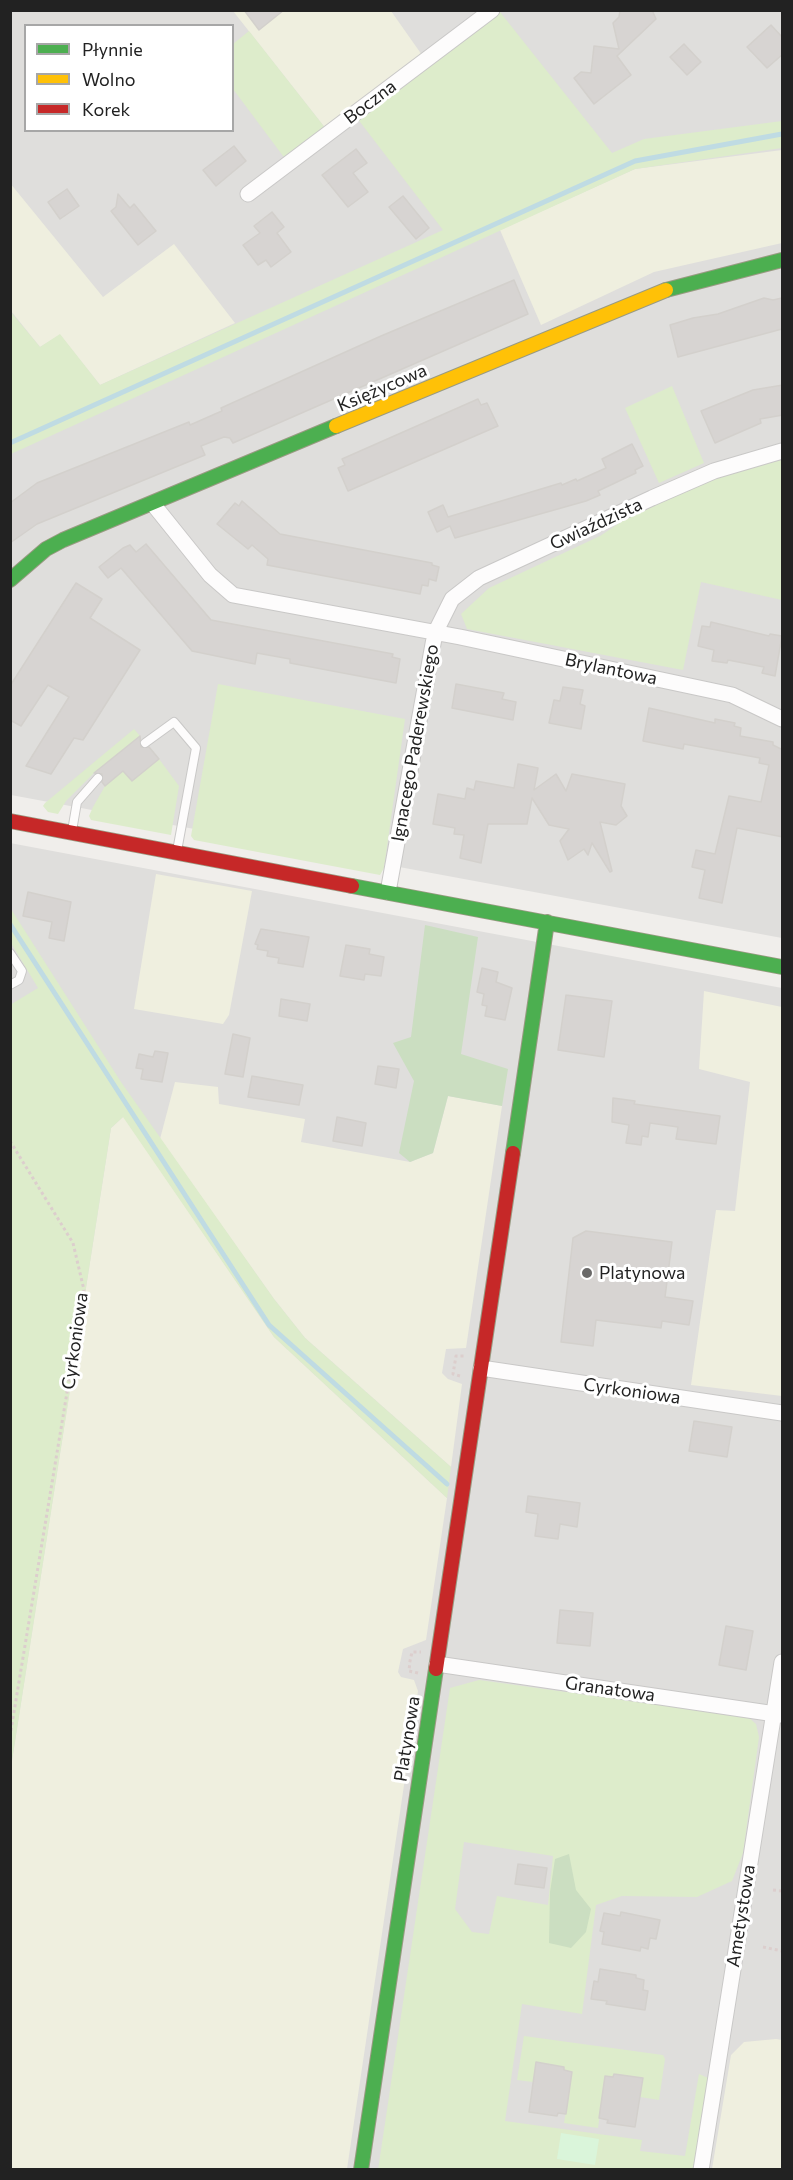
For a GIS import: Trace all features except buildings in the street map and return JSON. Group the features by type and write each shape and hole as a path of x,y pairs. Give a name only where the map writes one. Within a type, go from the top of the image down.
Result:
{"street":[{"name":"Boczna","path":"248,194 492,10"},
{"name":"Księżycowa","path":"10,580 46,549 599,316 677,286 783,260"},
{"name":"Gwiaździsta","path":"435,633 452,599 478,578 714,471 783,452"},
{"name":"Ignacego Paderewskiego","path":"153,504 210,575 233,595 435,633 388,892"},
{"name":"Brylantowa","path":"435,633 732,695 783,719"},
{"path":"10,821 783,967"},
{"name":"Platynowa","path":"361,2169 547,922"},
{"name":"Cyrkoniowa","path":"481,1368 783,1413"},
{"name":"Ametystowa","path":"701,2169 778,1714 783,1662"},
{"name":"Granatowa","path":"437,1664 778,1714"}],"lane":[{"path":"145,743 174,722 196,748 177,852"},
{"path":"72,832 77,802 98,778"},
{"path":"10,953 22,970 19,980 10,985"}],"path":[{"name":"Cyrkoniowa","path":"10,1141 73,1243 84,1290 10,1736"},
{"path":"773,1890 783,1891"},
{"path":"763,1947 783,1951"}],"shaded area":[{"path":"10,11 782,11 782,938 11,795"},
{"path":"10,843 782,988 782,2169 11,2169"}],"green space":[{"path":"233,11 391,11 422,55 326,129"},
{"path":"500,12 612,153 644,139 782,121 782,148 635,169 11,454 10,311 40,347 60,334 100,385 443,230 357,118"},
{"path":"249,31 326,129 286,160 234,90 234,43"},
{"path":"782,150 782,243 654,272 541,325 500,230 635,169"},
{"path":"10,183 103,297 174,244 235,323 100,385 60,335 40,347 11,311"},
{"path":"672,386 704,463 659,483 625,408"},
{"path":"782,460 782,600 701,582 683,670 467,629 461,614 489,588 600,536 636,512 730,473"},
{"path":"218,684 405,719 384,868 380,875 194,840 191,836"},
{"path":"134,729 140,736 94,773 66,801 58,814 48,812 43,806 45,803"},
{"path":"159,759 179,786 171,835 91,820 89,816 105,786 123,771 132,781"},
{"path":"156,874 252,891 229,1015 223,1024 134,1009"},
{"path":"11,909 121,1082 274,1299 305,1338 451,1467 447,1498 274,1337 123,1117 111,1128 11,1767 10,1005 38,988 11,943"},
{"path":"425,925 478,937 461,1054 508,1069 502,1106 448,1096 433,1153 410,1162 399,1153 414,1081 393,1043 411,1037"},
{"path":"704,991 782,1007 782,1396 691,1385 716,1210 735,1211 750,1082 699,1069"},
{"path":"175,1082 218,1087 219,1104 305,1119 301,1142 410,1162 433,1153 448,1096 502,1106 466,1348 446,1349 442,1373 448,1379 462,1384 451,1467 305,1338 274,1299 160,1139"},
{"path":"124,1116 274,1337 447,1498 426,1640 403,1649 398,1672 401,1677 414,1680 418,1691 347,2169 11,2170 11,1767 111,1128"},
{"path":"479,1680 748,1717 756,1724 759,1737 743,1853 732,1881 697,1897 622,1896 596,1905 582,2014 522,2004 505,2121 642,2140 640,2151 685,2156 699,2074 708,2078 695,2169 378,2170 450,1688","holes":["464,1842 553,1856 548,1905 497,1896 489,1934 472,1932 455,1909"]},
{"path":"569,1854 576,1890 591,1909 586,1932 571,1948 549,1943 550,1892 555,1859"},
{"path":"524,2036 663,2055 665,2059 659,2100 640,2097 624,2075 605,2076 598,2128 564,2123 572,2072 564,2070 564,2067 536,2063 533,2082 517,2080"},
{"path":"782,2040 782,2169 712,2169 731,2055 744,2042"},
{"path":"561,2133 599,2139 595,2165 557,2159"}],"waterway":[{"path":"10,443 635,161 782,134"},
{"path":"10,924 269,1325 447,1484"}],"traffic: fast":[{"path":"666,290 782,260"},
{"path":"10,580 46,549 63,540 336,426"},
{"path":"352,886 782,967"},
{"path":"513,1153 547,922"},
{"path":"361,2170 436,1669"}],"traffic: slow":[{"path":"336,426 666,290"}],"traffic: jam":[{"path":"10,821 352,886"},
{"path":"436,1669 513,1153"}],"place":[{"name":"Platynowa","path":"587,1273"}]}
